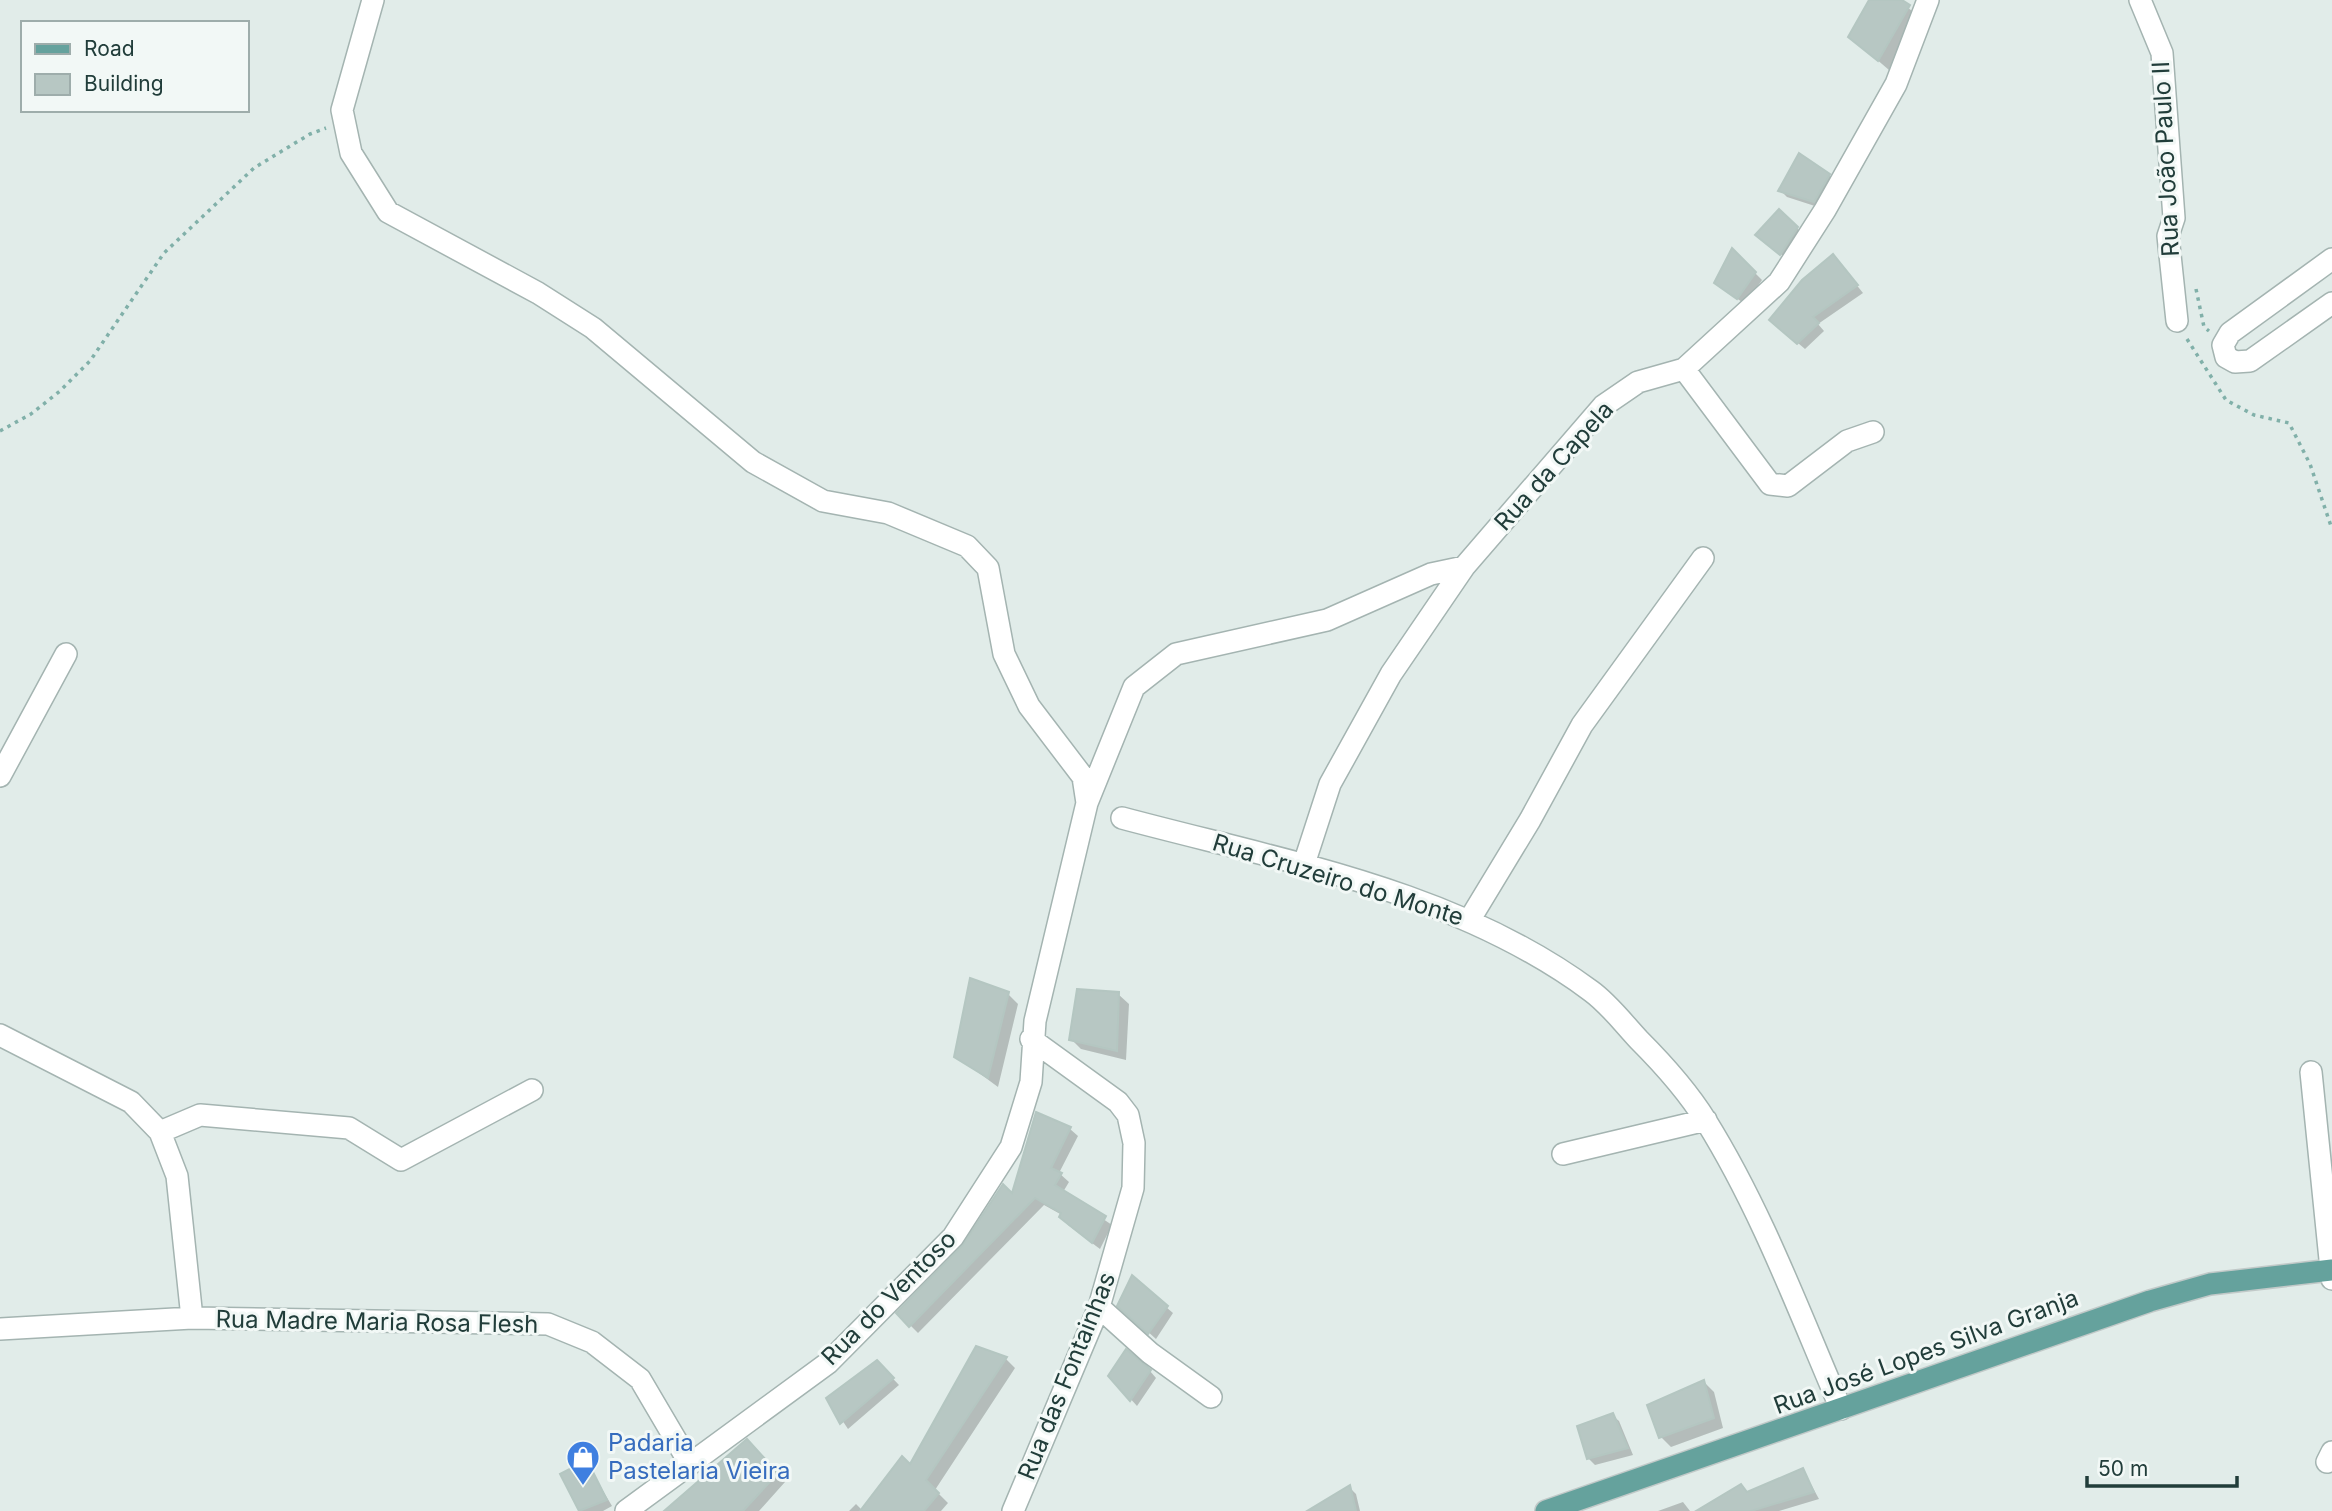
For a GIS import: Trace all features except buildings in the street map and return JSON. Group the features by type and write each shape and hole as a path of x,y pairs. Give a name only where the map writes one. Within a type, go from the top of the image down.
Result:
{"main road":[{"name":"Rua José Lopes Silva Granja","path":"1546,1511 2014,1347 2186,1291 2210,1284 2331,1273"}],"street":[{"path":"373,0 344,116 351,153 388,212 538,293 593,328 753,462 823,501 888,513 967,546 988,568 1004,654 1029,706 1083,777 1087,803"},
{"name":"Rua da Capela","path":"1303,867 1330,784 1391,674 1464,567 1603,406 1638,382 1684,369 1779,282 1825,210 1896,84 1928,0"},
{"name":"Rua João Paulo II","path":"2140,0 2162,53 2174,218 2168,236 2177,321"},
{"path":"2332,259 2230,333 2223,345 2226,357 2235,362 2250,361 2332,303"},
{"path":"1684,369 1770,484 1788,486 1847,441 1873,432"},
{"path":"1470,919 1530,820 1582,725 1703,558"},
{"path":"1087,803 1134,687 1176,654 1327,620 1431,574 1464,567"},
{"path":"0,776 66,654"},
{"name":"Rua do Ventoso","path":"626,1511 828,1363 953,1237 1011,1147 1031,1082 1031,1039 1087,803"},
{"name":"Rua Cruzeiro do Monte","path":"1122,818 1390,890 1470,919 1523,945 1593,992 1657,1058 1706,1120 1755,1210 1841,1409"},
{"path":"0,1035 131,1102 160,1132 177,1176 192,1318"},
{"name":"Rua das Fontainhas","path":"1013,1511 1099,1307 1133,1188 1134,1143 1128,1115 1118,1102 1031,1039"},
{"path":"2311,1072 2331,1273"},
{"path":"160,1132 200,1115 349,1128 401,1160 533,1090"},
{"path":"1563,1154 1706,1120"},
{"path":"1099,1307 1150,1353 1211,1397"},
{"name":"Rua Madre Maria Rosa Flesh","path":"0,1329 192,1318 548,1324 592,1342 640,1379 690,1464"}],"path":[{"path":"0,431 31,414 60,391 90,360 164,253 254,168 344,116"},
{"path":"2177,321 2196,356 2209,370 2226,400 2254,415 2289,424 2310,464 2332,528"}],"place":[{"name":"Padaria Pastelaria Vieira","path":"583,1487"}]}
